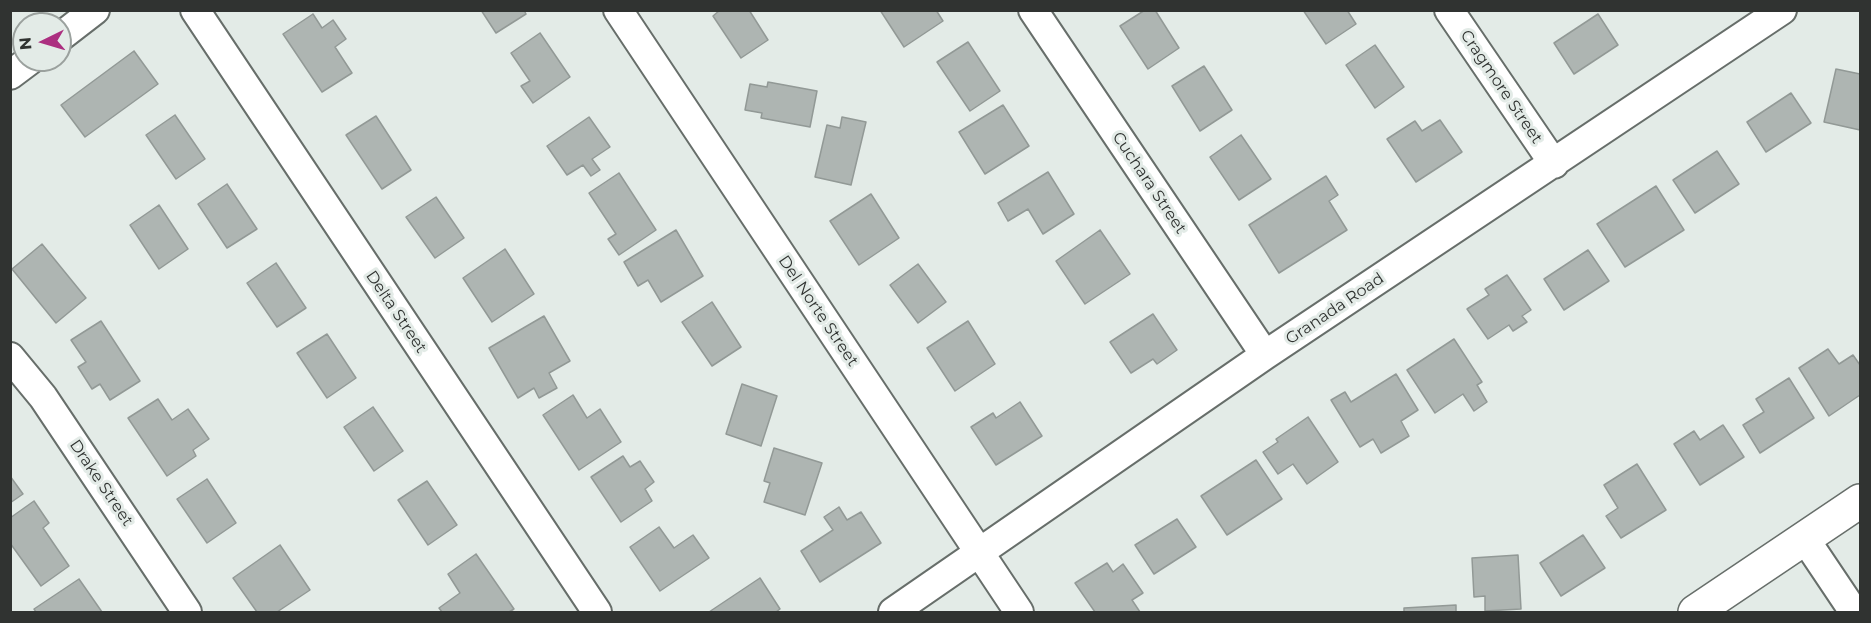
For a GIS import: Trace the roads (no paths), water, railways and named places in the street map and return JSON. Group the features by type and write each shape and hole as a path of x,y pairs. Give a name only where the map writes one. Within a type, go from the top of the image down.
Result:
{"street":[{"path":"72,28 95,10"},
{"name":"Delta Street","path":"195,10 597,612"},
{"name":"Del Norte Street","path":"618,10 1019,612"},
{"name":"Cuchara Street","path":"1033,10 1265,355"},
{"name":"Cragmore Street","path":"1449,10 1554,164"},
{"name":"Granada Road","path":"893,612 1265,355 1782,10"},
{"name":"Drake Street","path":"10,357 43,397 187,612"},
{"path":"1695,612 1860,501"},
{"path":"1805,539 1854,612"}]}
